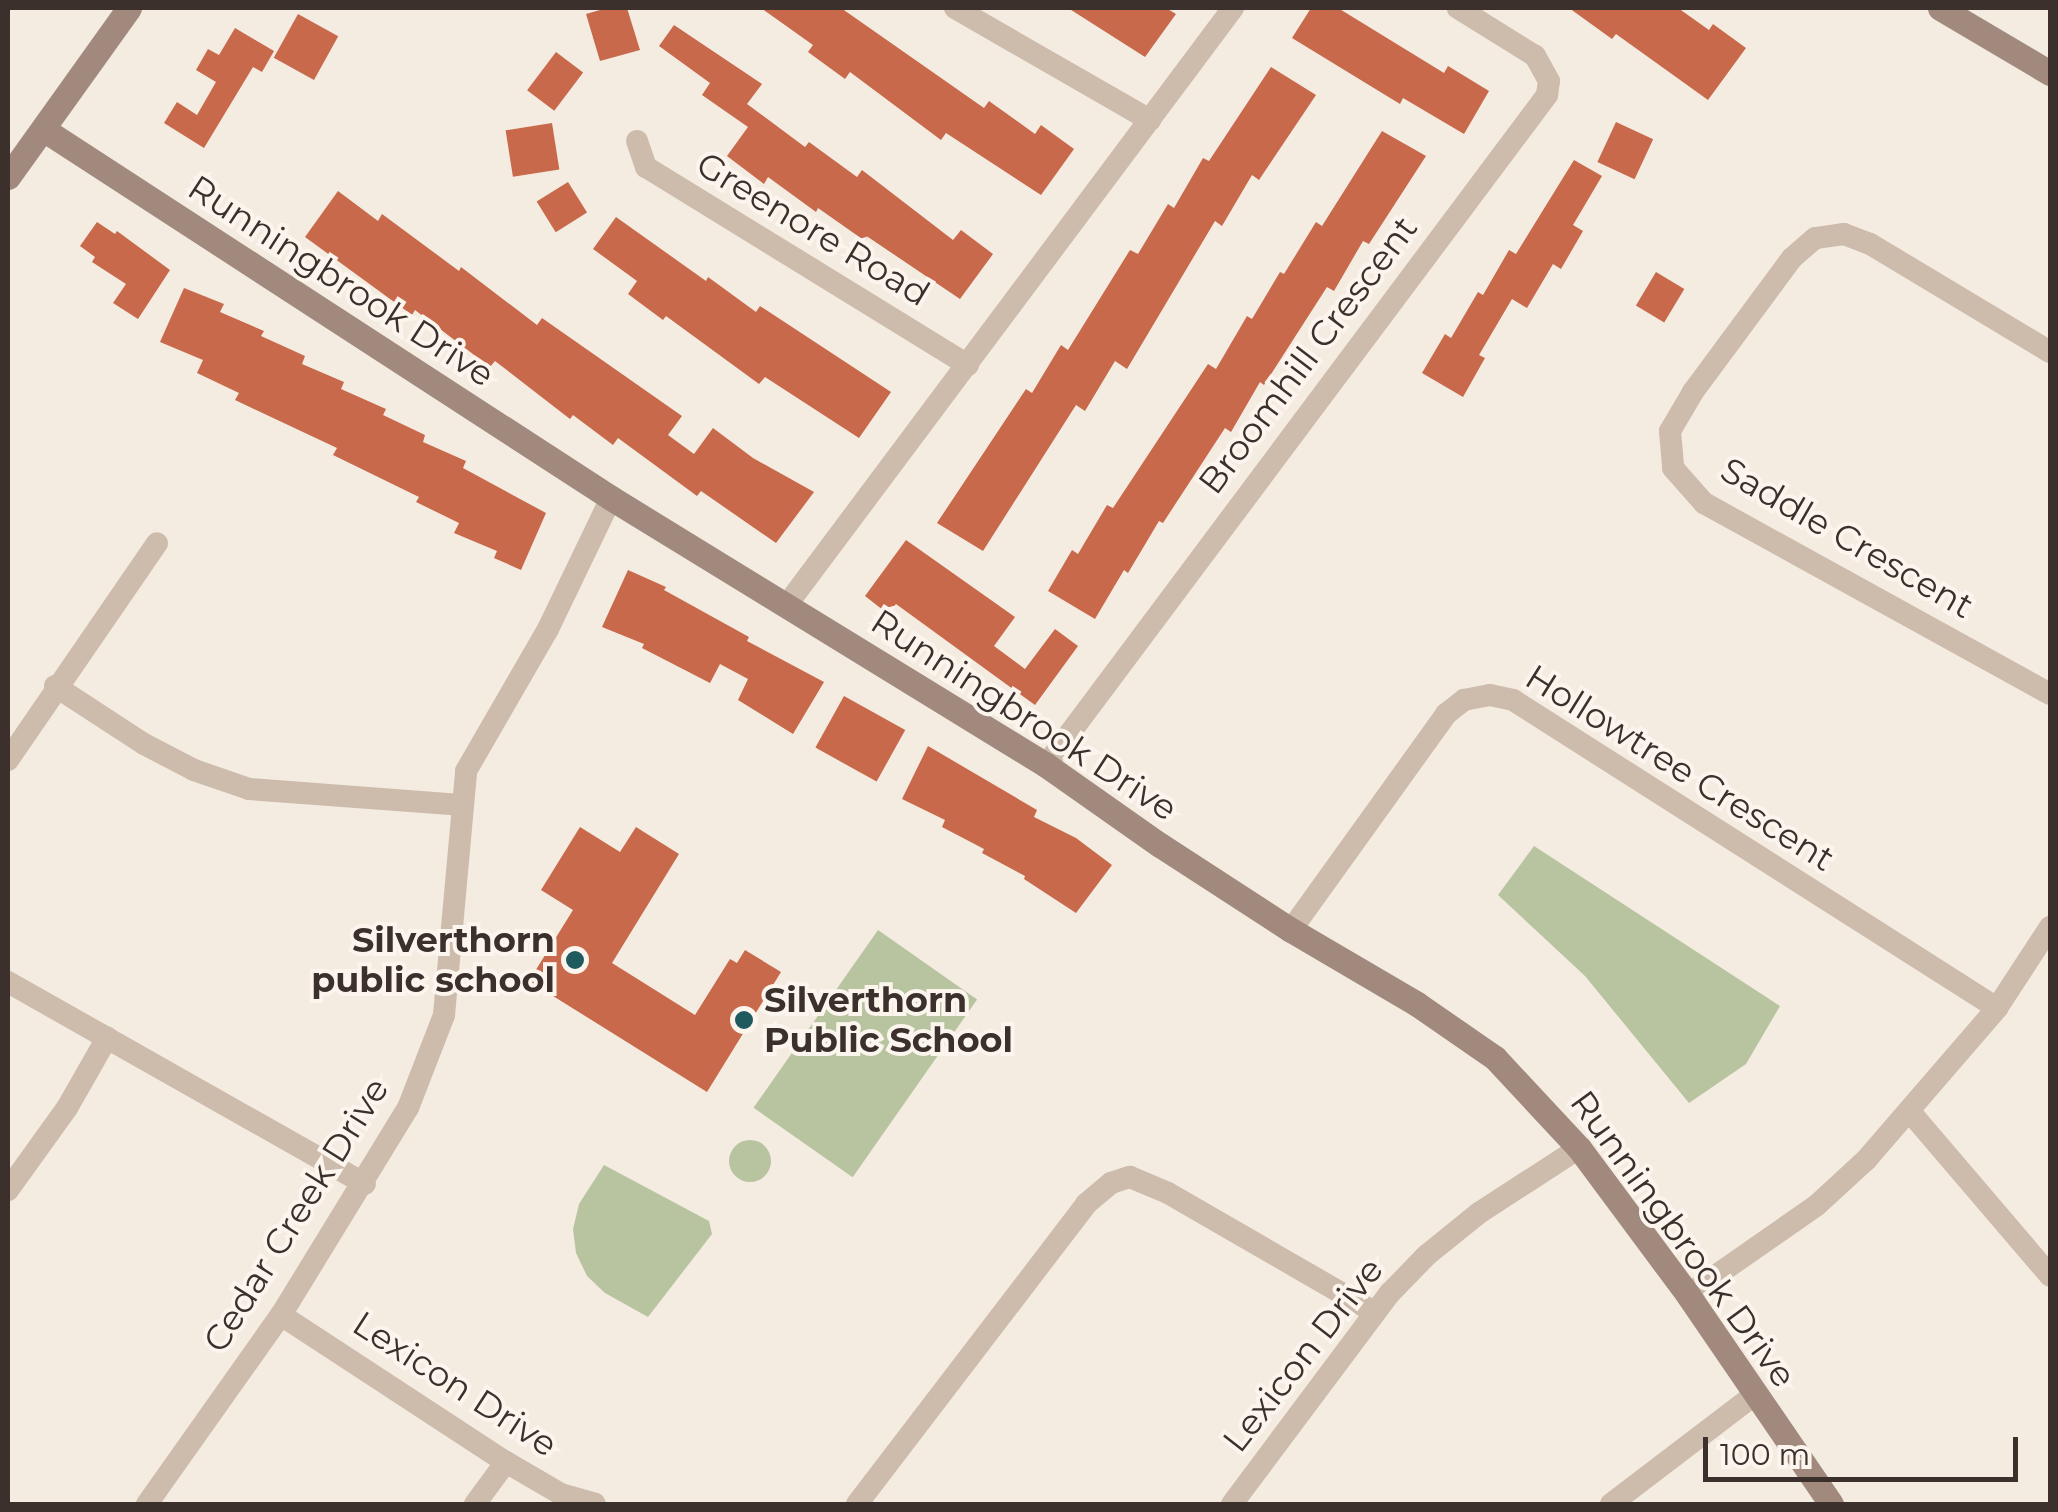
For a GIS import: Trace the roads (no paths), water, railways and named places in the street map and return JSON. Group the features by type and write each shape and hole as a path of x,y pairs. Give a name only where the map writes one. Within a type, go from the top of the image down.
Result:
{"street":[{"path":"8,177 130,8"},
{"path":"955,8 1150,120"},
{"path":"786,606 1233,8"},
{"name":"Broomhill Crescent","path":"1046,765 1547,94 1550,81 1535,56 1458,8"},
{"path":"1940,8 2050,73"},
{"name":"Runningbrook Drive","path":"44,129 611,498 1046,765 1291,930 1418,1004 1494,1058 1580,1148 1688,1294 1831,1504"},
{"name":"Greenore Road","path":"637,141 646,168 968,365"},
{"name":"Saddle Crescent","path":"2050,352 1870,244 1844,234 1815,238 1792,258 1693,392 1670,431 1673,468 1704,503 2050,694"},
{"name":"Cedar Creek Drive","path":"147,1504 281,1315 365,1184 408,1108 442,1032 466,771 548,629 611,498"},
{"path":"8,760 55,686 157,543"},
{"path":"55,686 144,744 194,770 250,789 460,805"},
{"name":"Hollowtree Crescent","path":"1291,930 1446,714 1464,700 1490,695 1514,700 1997,1008"},
{"path":"1688,1294 1817,1205 1911,1113 1997,1008 2050,927"},
{"path":"8,982 365,1184"},
{"path":"8,1190 67,1108 107,1038"},
{"path":"1911,1113 2050,1276"},
{"name":"Lexicon Drive","path":"1232,1504 1374,1312 1453,1234 1580,1148"},
{"path":"858,1504 1086,1204 1111,1183 1130,1178 1168,1192 1374,1312"},
{"name":"Lexicon Drive","path":"281,1315 506,1462 561,1494 594,1504"},
{"path":"1610,1504 1754,1395"},
{"path":"475,1504 506,1462"}],"place":[{"name":"Silverthorn public school","path":"575,960"},
{"name":"Silverthorn Public School","path":"744,1020"}]}
